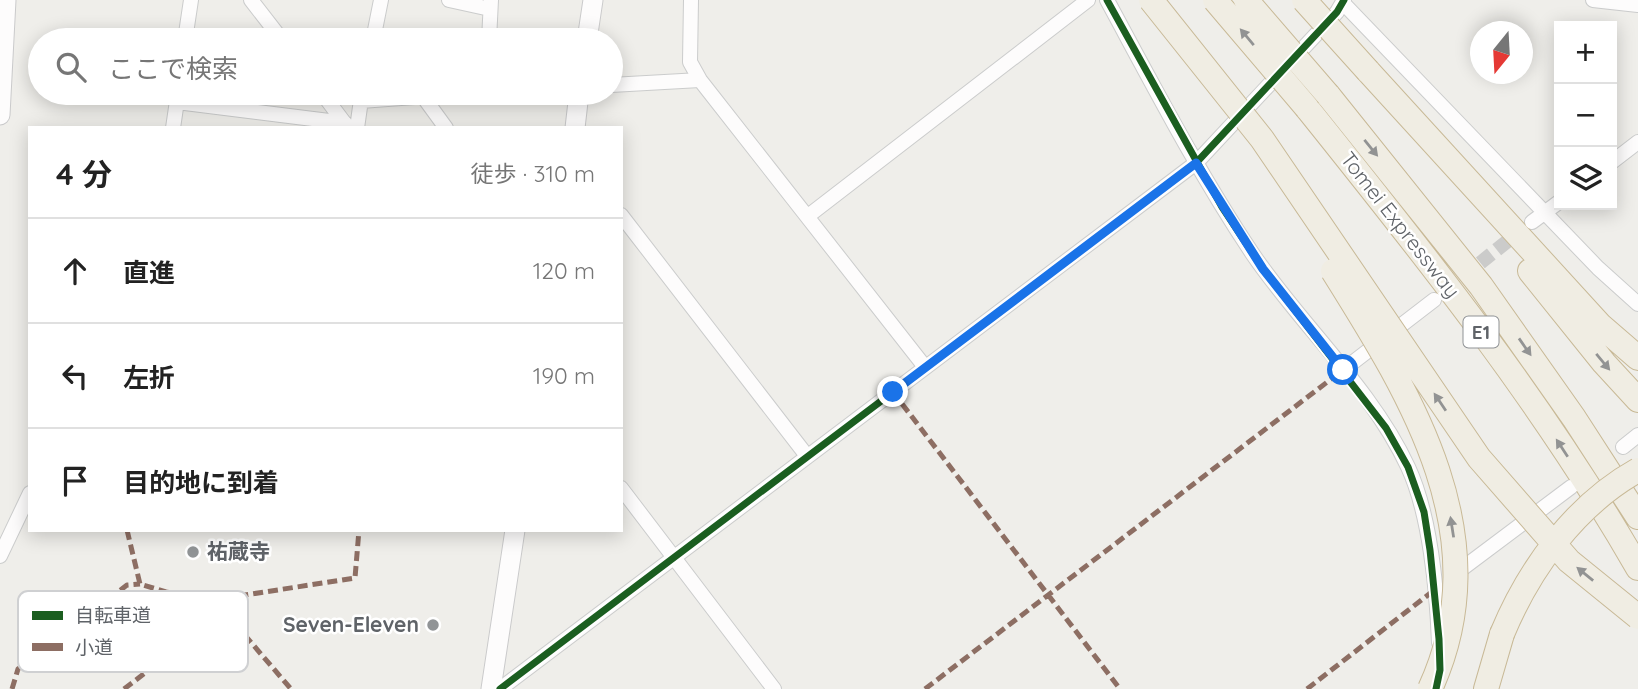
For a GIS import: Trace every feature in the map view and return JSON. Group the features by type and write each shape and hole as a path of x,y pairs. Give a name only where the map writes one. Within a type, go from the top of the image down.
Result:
{"highway":[{"path":"1151,0 1269,150 1479,458 1569,562 1638,617"},
{"name":"Tomei Expressway","path":"1215,0 1318,101 1481,286 1574,418 1638,517"},
{"name":"Tomei Expressway","path":"1246,0 1553,434 1638,568"},
{"path":"1304,0 1600,325 1638,358"},
{"path":"1194,53 1381,348 1425,433 1443,486 1456,562 1454,606 1445,648 1430,689"},
{"path":"1393,97 1604,363 1638,400"},
{"path":"1486,689 1502,634 1537,568 1585,509 1638,470"}],"street":[{"path":"0,115 6,0"},
{"path":"187,28 191,0"},
{"path":"251,0 273,28"},
{"path":"375,28 381,0"},
{"path":"449,0 491,5 490,28"},
{"path":"589,28 593,0"},
{"path":"691,0 690,62 700,79 925,367"},
{"path":"808,216 1088,0"},
{"path":"1107,0 1196,163 1263,269 1386,428 1408,467 1424,512 1440,670 1436,689"},
{"path":"1593,0 1638,5"},
{"path":"500,689 1196,163 1343,1 1598,268 1638,304"},
{"path":"623,84 700,79"},
{"path":"173,126 176,105"},
{"path":"225,105 350,126"},
{"path":"332,105 350,126"},
{"path":"350,126 359,105"},
{"path":"429,105 444,126"},
{"path":"575,126 578,105"},
{"path":"1617,158 1638,142"},
{"path":"1532,222 1554,206"},
{"path":"623,218 807,456"},
{"path":"1343,370 1434,300"},
{"path":"1623,447 1638,435"},
{"path":"1433,591 1571,487"},
{"path":"623,491 774,689"},
{"path":"0,556 28,497"},
{"path":"491,689 515,532"}],"tunnel":[{"path":"1464,276 1520,231"}],"marked path":[{"path":"925,689 1343,370"},
{"path":"893,392 1120,689"},
{"path":"127,532 140,584 163,591"},
{"path":"248,595 355,578 359,532"},
{"path":"119,591 127,585 140,584"},
{"path":"1307,689 1433,591"},
{"path":"248,639 291,689"},
{"path":"12,689 18,669"},
{"path":"124,689 146,672"}],"cycle path":[{"path":"1107,0 1222,207 1263,269 1386,428 1408,467 1424,512 1430,550 1439,639 1440,670 1436,689"},
{"path":"500,689 1196,163 1337,12 1344,0"}],"place":[{"name":"祐蔵寺","path":"193,552"},
{"name":"Seven-Eleven","path":"433,625"}],"route":[{"path":"893,392 1196,163 1263,269 1343,370"}]}
